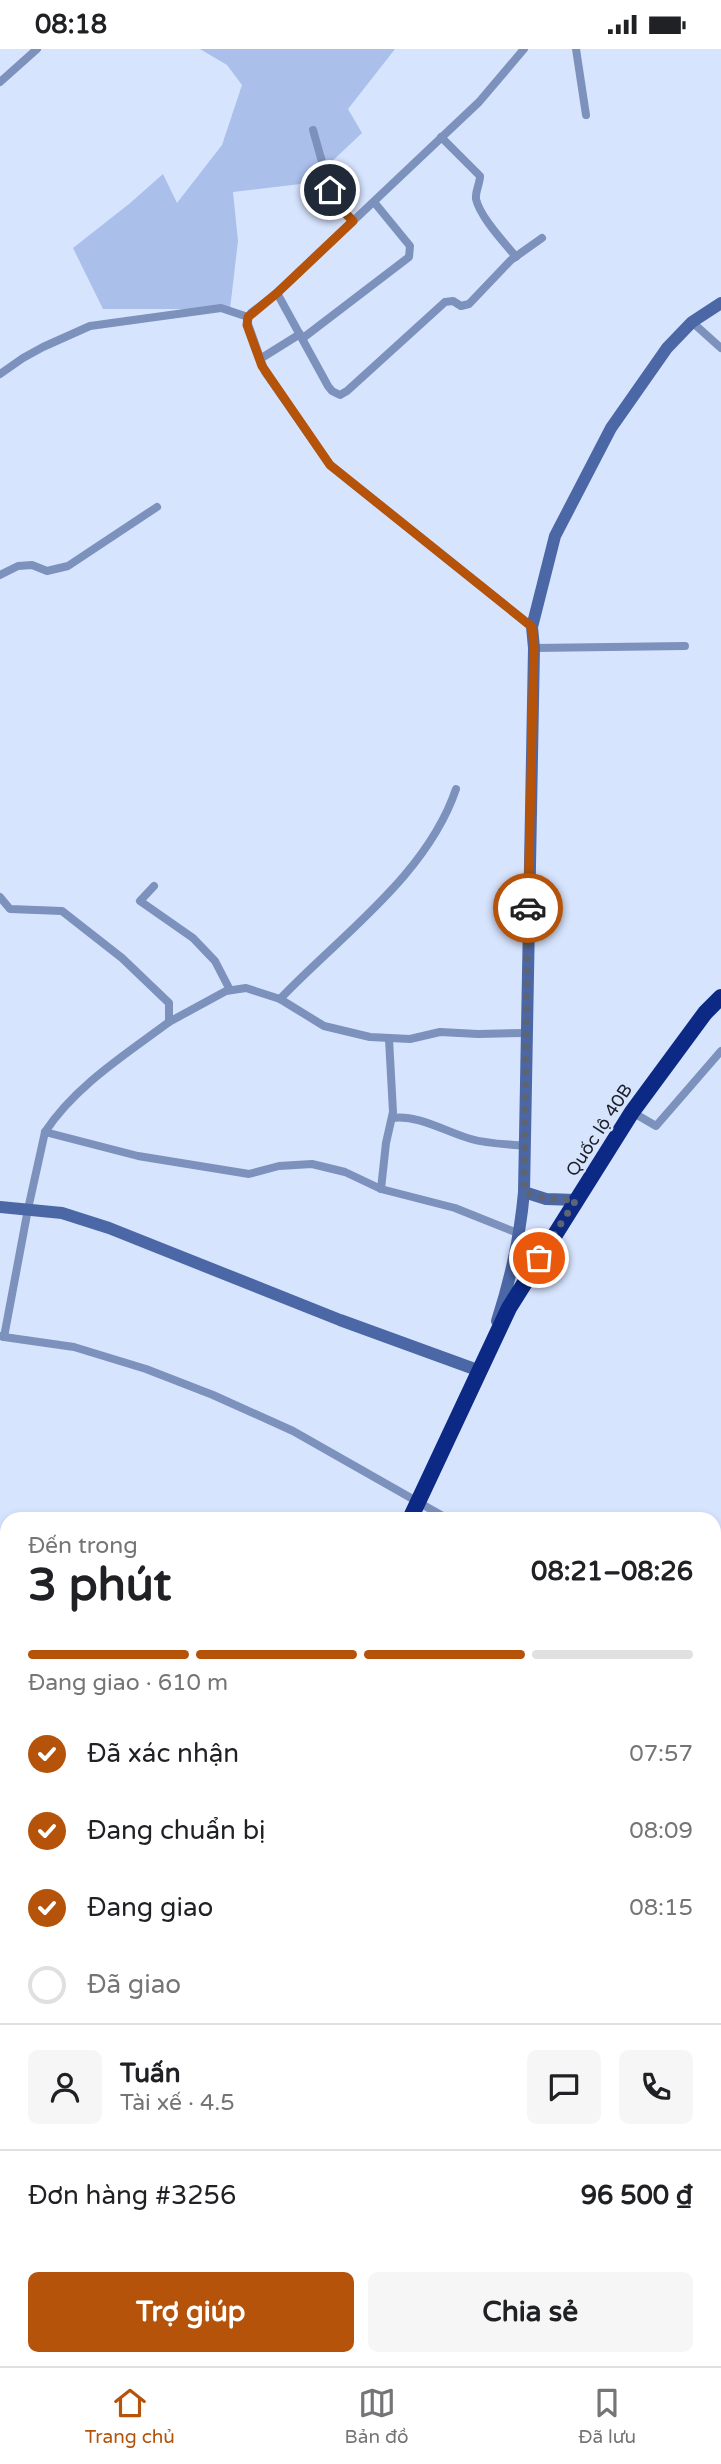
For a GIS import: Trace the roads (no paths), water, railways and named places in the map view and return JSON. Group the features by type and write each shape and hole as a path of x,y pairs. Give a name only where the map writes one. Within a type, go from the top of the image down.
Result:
{"highway":[{"name":"Quốc lộ 40B","path":"413,1512 509,1308 632,1112 705,1013 721,997"}],"main road":[{"path":"0,1207 62,1213 109,1228 340,1320 480,1371 506,1291 520,1234 524,1192 534,647 532,627 555,537 611,428 667,348 692,322 721,303"},
{"path":"524,1192 546,1199 576,1200"}],"street":[{"path":"0,82 37,49"},
{"path":"524,49 479,102 277,293 248,317 247,325 265,372 330,465 532,627"},
{"path":"576,49 586,115"},
{"path":"313,130 332,197 353,221"},
{"path":"441,137 480,176 477,202 495,232 516,257"},
{"path":"260,359 302,336 409,257 410,246 374,202"},
{"path":"277,293 332,391 344,394 445,302 453,301 461,306 468,304 516,257 542,238"},
{"path":"0,375 43,347 90,326 221,308 248,317"},
{"path":"692,322 721,348"},
{"path":"0,575 18,566 32,565 47,571 68,566 157,507"},
{"path":"534,647 685,646"},
{"path":"280,999 347,936 418,858 444,821 456,789"},
{"path":"154,886 140,901 193,938 215,961 230,990"},
{"path":"0,897 10,909 62,911 78,922 122,958 169,1003 169,1022"},
{"path":"436,1512 293,1431 214,1395 146,1369 74,1347 2,1337 45,1132 91,1082 169,1022 230,990 246,988 280,999 324,1026 390,1039 410,1039 440,1032 526,1033"},
{"path":"381,1189 386,1143 392,1118 390,1039"},
{"path":"632,1112 656,1126 721,1051"},
{"path":"392,1118 409,1118 473,1140 525,1146"},
{"path":"45,1132 138,1156 249,1174 279,1166 312,1164 345,1173 381,1189 455,1208 520,1234"}]}
